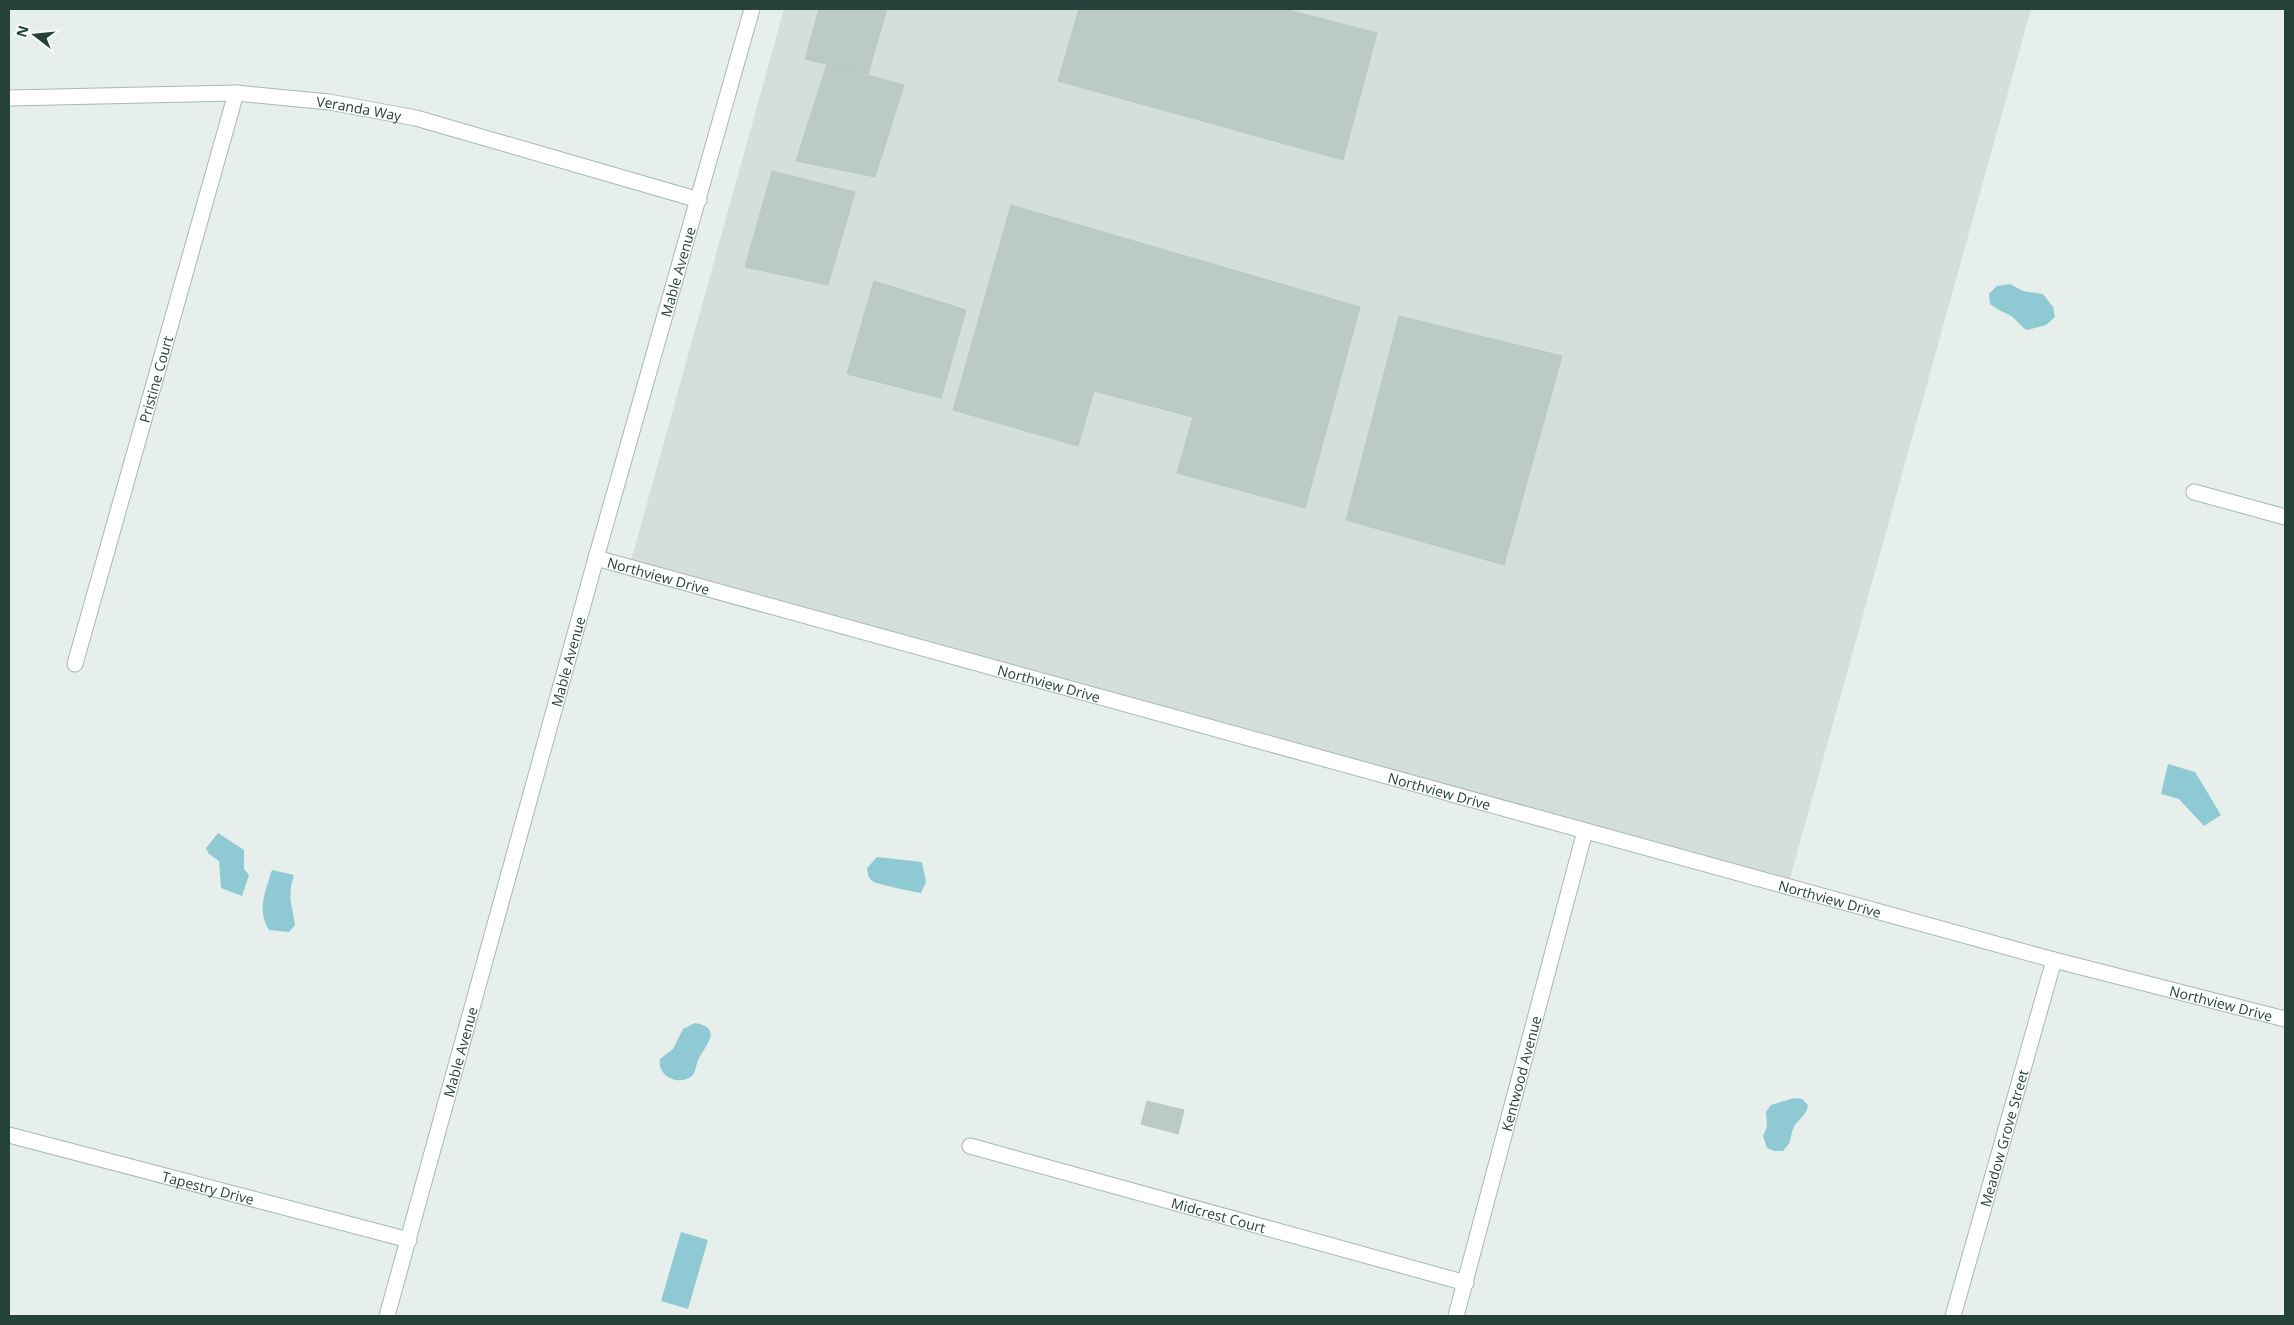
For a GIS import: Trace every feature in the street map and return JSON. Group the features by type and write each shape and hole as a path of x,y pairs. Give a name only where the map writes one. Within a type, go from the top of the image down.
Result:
{"street":[{"name":"Mable Avenue","path":"388,1316 596,558 752,9"},
{"name":"Veranda Way","path":"9,98 236,93 329,102 416,118 699,200"},
{"name":"Pristine Court","path":"74,664 236,93"},
{"path":"2194,492 2285,517"},
{"name":"Northview Drive","path":"596,558 2054,960 2285,1019"},
{"name":"Kentwood Avenue","path":"1456,1316 1585,831"},
{"name":"Meadow Grove Street","path":"1953,1316 2054,960"},
{"name":"Tapestry Drive","path":"9,1135 409,1240"},
{"name":"Midcrest Court","path":"970,1146 1466,1283"}],"shaded area":[{"path":"784,9 2031,9 1789,882 631,561"}],"water":[{"path":"2010,284 2023,291 2043,294 2053,307 2055,317 2046,325 2027,330 2011,316 1990,304 1989,294 1997,286"},
{"path":"2168,764 2195,772 2221,815 2204,826 2179,799 2161,794"},
{"path":"218,833 244,850 244,869 249,875 242,896 221,888 219,861 209,854 206,848"},
{"path":"877,857 922,862 926,882 921,893 882,885 872,881 867,868"},
{"path":"272,870 294,875 290,895 295,925 289,932 269,930 263,915 263,900"},
{"path":"695,1023 704,1025 709,1029 711,1033 710,1038 698,1060 693,1075 682,1080 676,1080 662,1071 660,1059 673,1049 683,1029"},
{"path":"1794,1098 1802,1099 1808,1105 1806,1112 1793,1129 1790,1142 1783,1151 1774,1151 1767,1148 1763,1136 1767,1127 1766,1112 1771,1105"},
{"path":"681,1232 708,1240 688,1309 661,1301"}],"building":[{"path":"819,9 887,9 868,74 805,59"},
{"path":"1079,9 1284,9 1377,33 1343,160 1058,81"},
{"path":"827,64 904,85 875,177 796,161"},
{"path":"772,171 855,192 828,285 745,267"},
{"path":"1011,205 1360,307 1305,508 1177,473 1193,417 1094,391 1078,446 953,410"},
{"path":"874,281 966,310 941,398 847,374"},
{"path":"1399,316 1562,356 1504,565 1346,520"},
{"path":"1147,1101 1184,1110 1178,1134 1141,1124"}]}
